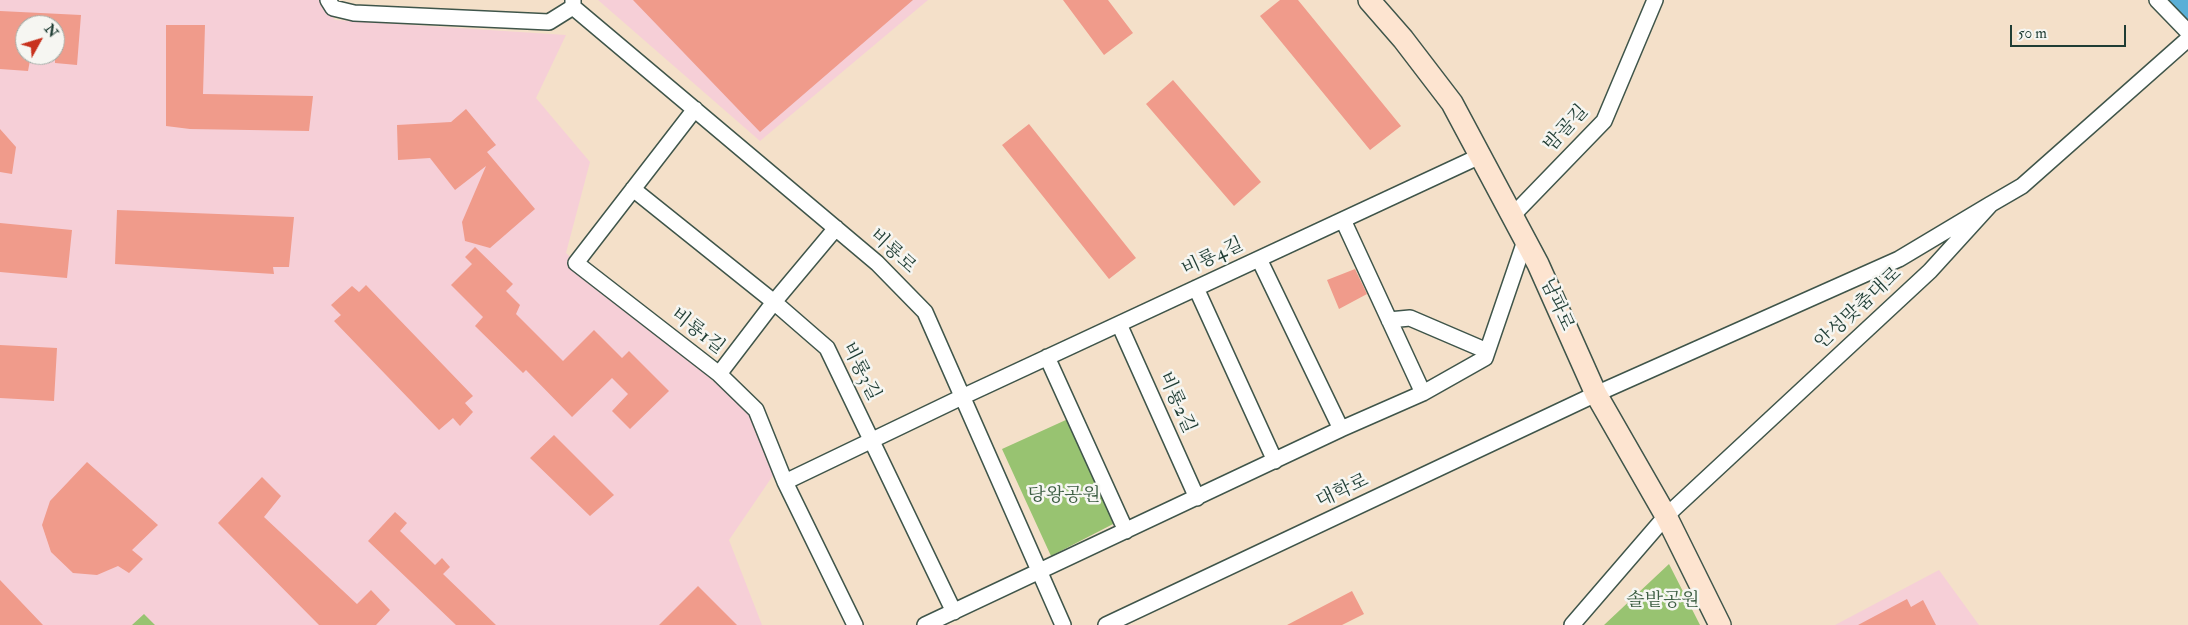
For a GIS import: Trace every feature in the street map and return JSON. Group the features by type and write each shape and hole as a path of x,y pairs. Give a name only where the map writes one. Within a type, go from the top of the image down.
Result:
{"street":[{"path":"328,0 333,8 354,13 549,22 573,3"},
{"name":"남파로","path":"1369,0 1403,39 1452,103 1525,241 1596,394 1666,516 1720,625"},
{"name":"밤골길","path":"1512,216 1604,121 1655,0"},
{"path":"2157,0 2188,32"},
{"name":"비룡로","path":"573,3 877,263 925,312 1063,625"},
{"name":"안성맞춤대로","path":"1572,625 1666,516 1930,271 1991,204 2022,186 2188,39"},
{"name":"비룡1길","path":"695,109 576,263 719,374 756,410 786,482 855,625"},
{"name":"비룡4길","path":"786,482 962,396 1480,156"},
{"name":"비룡3길","path":"633,189 774,302 827,348 954,612"},
{"name":"대학로","path":"1106,625 1596,394 1899,259 1991,204"},
{"path":"1342,220 1424,392"},
{"path":"719,374 774,302 836,228"},
{"path":"925,625 1341,429 1424,392 1485,358 1525,241"},
{"path":"1259,259 1341,429"},
{"path":"1196,288 1275,461"},
{"path":"1389,320 1410,318 1487,351"},
{"name":"비룡2길","path":"1119,324 1197,498"},
{"path":"1047,358 1126,530"}],"shaded area":[{"path":"0,0 321,0 335,20 566,35 536,98 590,162 566,253 751,414 774,474 729,540 762,625 0,625"},
{"path":"598,0 928,0 760,141"},
{"path":"1939,570 1979,625 1835,625"}],"green space":[{"name":"당왕공원","path":"1068,419 1117,522 1051,556 1002,449"},
{"name":"솔밭공원","path":"1669,564 1700,625 1604,625"},
{"path":"144,614 155,625 132,625"}],"building":[{"path":"633,0 913,0 760,132"},
{"path":"1063,0 1108,0 1133,33 1104,55"},
{"path":"1280,0 1298,0 1401,126 1370,150 1260,16"},
{"path":"0,11 81,15 77,65 65,64 65,15 15,15 15,65 29,65 28,71 0,69"},
{"path":"166,25 205,25 203,94 313,96 309,131 190,129 166,126"},
{"path":"1173,80 1261,182 1234,206 1146,104"},
{"path":"466,109 496,145 487,152 535,209 490,248 465,241 462,222 486,166 455,190 430,158 398,160 397,125 451,122"},
{"path":"1029,124 1136,258 1109,279 1002,145"},
{"path":"0,129 16,147 12,174 0,172"},
{"path":"117,210 294,217 289,267 273,267 274,274 115,264"},
{"path":"0,223 72,230 67,278 0,272"},
{"path":"475,247 513,284 506,291 520,305 516,314 563,361 594,330 622,358 629,351 669,391 630,429 612,411 628,394 612,378 572,417 526,370 523,373 475,326 483,317 451,285 472,264 465,257"},
{"path":"1355,269 1367,294 1339,309 1327,280"},
{"path":"366,285 473,396 465,403 473,412 460,426 453,418 439,430 334,321 341,315 331,305 352,286 359,292"},
{"path":"0,345 57,348 54,401 0,398"},
{"path":"554,435 614,495 590,516 530,458"},
{"path":"87,462 158,525 132,550 143,559 129,573 118,566 97,575 73,573 51,552 42,525 50,501"},
{"path":"262,477 281,496 264,517 357,604 371,590 390,610 376,625 319,625 218,523"},
{"path":"395,512 407,523 400,531 435,565 442,558 450,567 443,574 496,625 456,625 368,541"},
{"path":"0,580 43,625 0,625"},
{"path":"698,586 737,625 659,625"},
{"path":"1352,591 1364,614 1342,625 1287,625"},
{"path":"1907,599 1911,607 1923,600 1936,625 1858,625"}],"waterway":[{"path":"2168,0 2188,15"}]}
